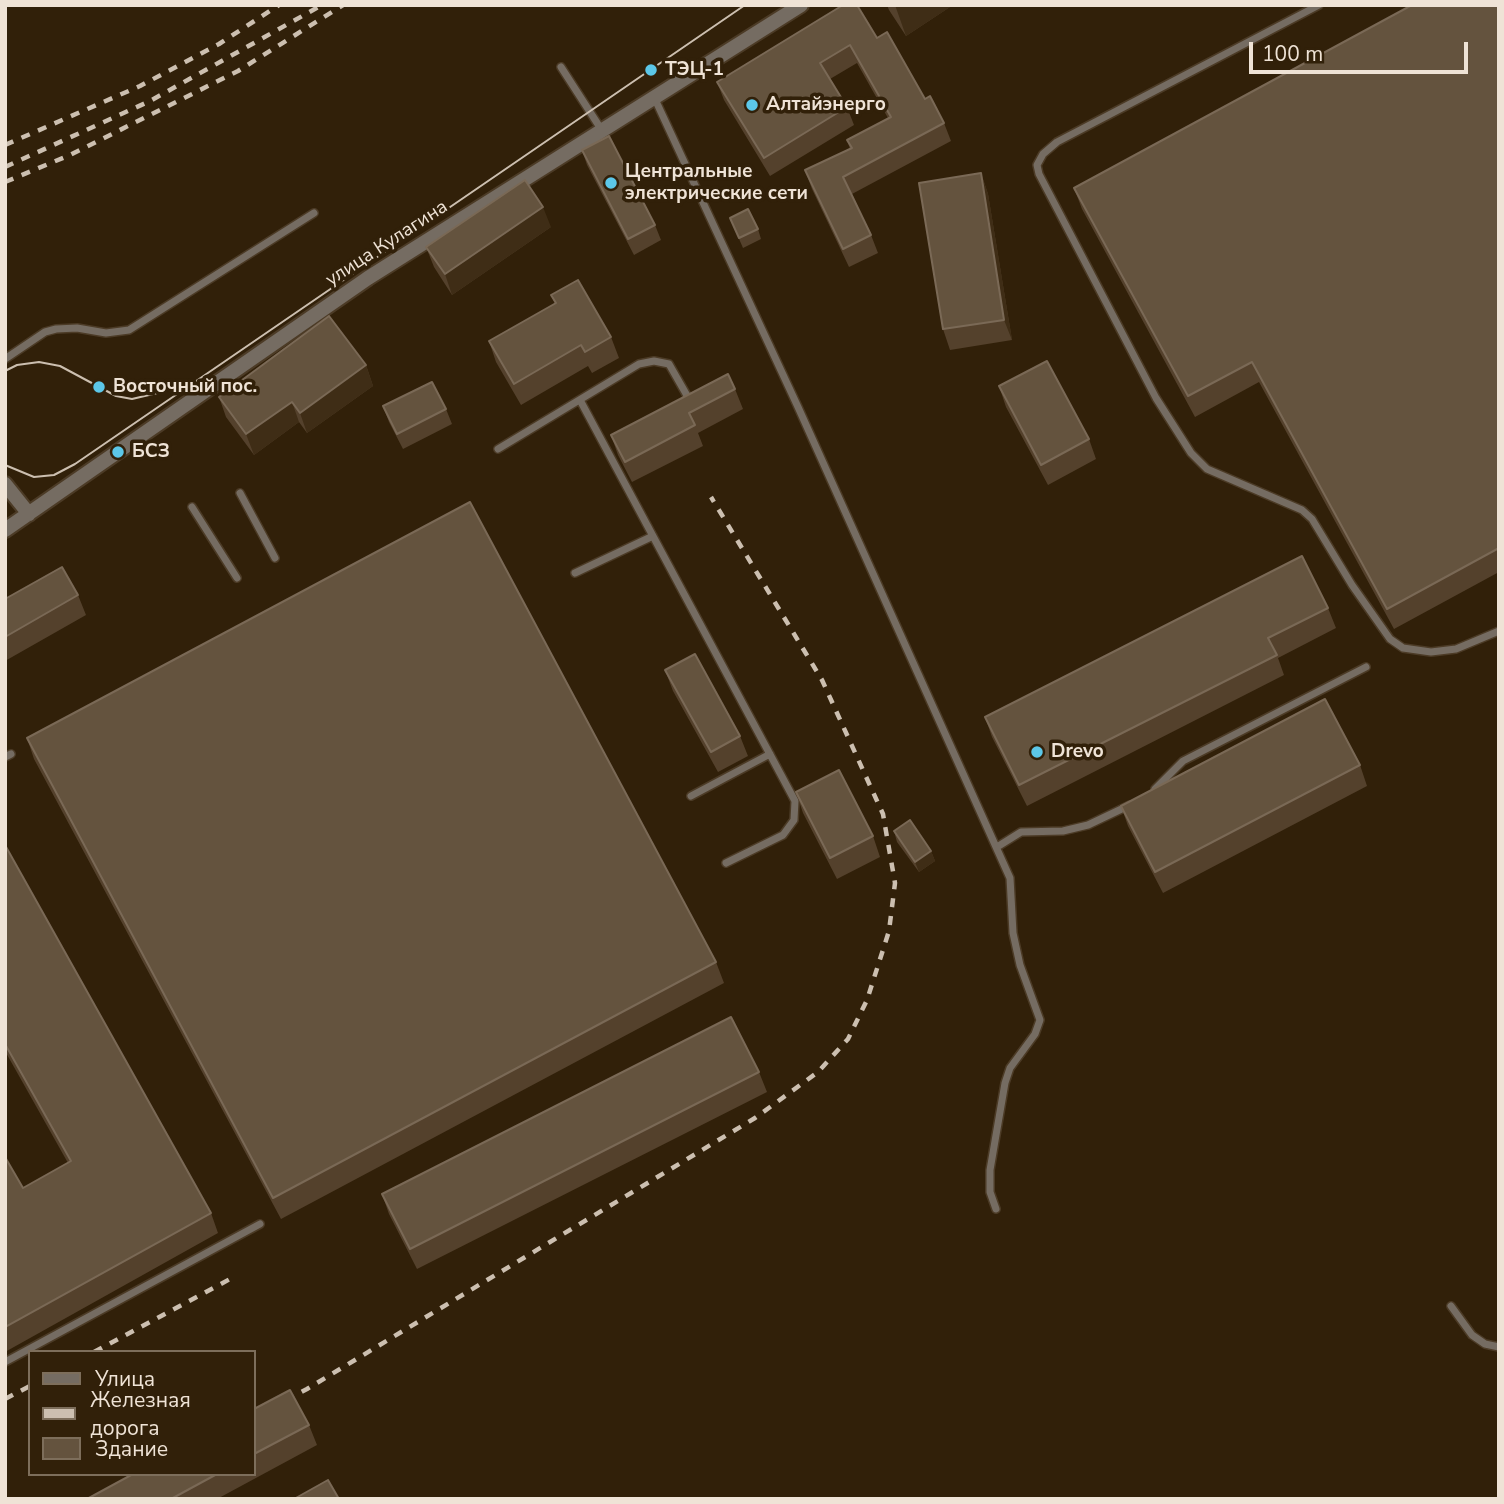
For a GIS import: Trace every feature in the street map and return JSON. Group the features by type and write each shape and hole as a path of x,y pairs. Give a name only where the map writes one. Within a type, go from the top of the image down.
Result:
{"street":[{"name":"улица Кулагина","path":"5,530 368,278 801,5"},
{"path":"5,484 29,513"}],"lane":[{"path":"1319,5 1057,142 1043,153 1037,165 1039,174 1156,398 1191,453 1207,469 1285,502 1312,519 1352,585 1390,639 1402,648 1432,652 1456,649 1499,631"},
{"path":"561,67 601,129"},
{"path":"653,96 810,432 1010,878 1013,933 1020,965 1040,1020 1035,1034 1010,1068 1005,1083 989,1170 990,1192 996,1209"},
{"path":"5,359 45,332 56,329 78,328 106,333 129,330 314,213"},
{"path":"498,449 639,364 654,361 669,364 689,399"},
{"path":"580,400 794,801 794,820 783,835 726,863"},
{"path":"240,493 275,558"},
{"path":"192,507 237,578"},
{"path":"575,573 653,536"},
{"path":"1147,795 1183,761 1366,667"},
{"path":"691,796 770,754"},
{"path":"997,847 1021,832 1063,831 1088,825 1137,801"},
{"path":"5,1362 260,1224"},
{"path":"1451,1306 1472,1335 1499,1347"}],"building":[{"path":"843,5 857,5 877,38 887,32 925,99 930,96 944,123 843,177 871,235 843,249 805,170 852,148 847,140 891,117 850,45 820,63 847,107 764,158 717,82"},
{"path":"1412,5 1499,5 1499,548 1387,609 1252,362 1188,396 1074,188"},
{"path":"609,136 655,225 628,239 582,150"},
{"path":"981,173 1004,320 943,329 919,183"},
{"path":"525,180 543,207 445,274 426,247"},
{"path":"748,209 758,229 739,238 730,218"},
{"path":"578,280 611,337 585,352 581,345 514,384 489,341 556,303 551,295"},
{"path":"329,316 366,365 300,413 292,402 246,434 219,397"},
{"path":"1047,361 1089,439 1041,465 999,386"},
{"path":"728,374 735,389 689,413 695,425 625,462 611,435"},
{"path":"432,382 446,409 397,434 383,406"},
{"path":"470,502 716,962 273,1198 27,738"},
{"path":"1302,556 1328,608 1268,638 1277,655 1019,785 985,717"},
{"path":"62,567 78,595 5,637 5,599"},
{"path":"695,654 740,736 711,752 665,670"},
{"path":"1325,699 1360,765 1155,872 1121,806"},
{"path":"839,770 873,836 830,858 796,792"},
{"path":"910,820 931,851 915,862 894,831"},
{"path":"5,845 211,1213 5,1327 5,1157 23,1188 71,1161 5,1044"},
{"path":"731,1017 759,1072 410,1249 382,1194"},
{"path":"290,1390 309,1425 256,1453 256,1408"},
{"path":"129,1476 213,1476 171,1499 87,1499"},
{"path":"328,1480 339,1499 294,1499"}],"tram line":[{"path":"5,465 34,477 54,475 75,464 745,5"},
{"path":"5,371 17,365 39,362 60,366 116,396 132,399 166,391"}],"railway":[{"path":"5,145 140,86 219,44 279,5"},
{"path":"5,167 150,101 322,5"},
{"path":"5,182 70,155 238,71 343,5"},
{"path":"256,1416 307,1389 755,1118 818,1072 848,1039 867,1000 889,931 895,883 883,814 822,680 711,497"},
{"path":"98,1350 230,1279"},
{"path":"5,1399 28,1387"}],"place":[{"name":"ТЭЦ-1","path":"651,70"},
{"name":"Алтайэнерго","path":"752,105"},
{"name":"Центральные электрические сети","path":"611,183"},
{"name":"Восточный пос.","path":"99,387"},
{"name":"БСЗ","path":"118,452"},
{"name":"Drevo","path":"1037,752"}]}
